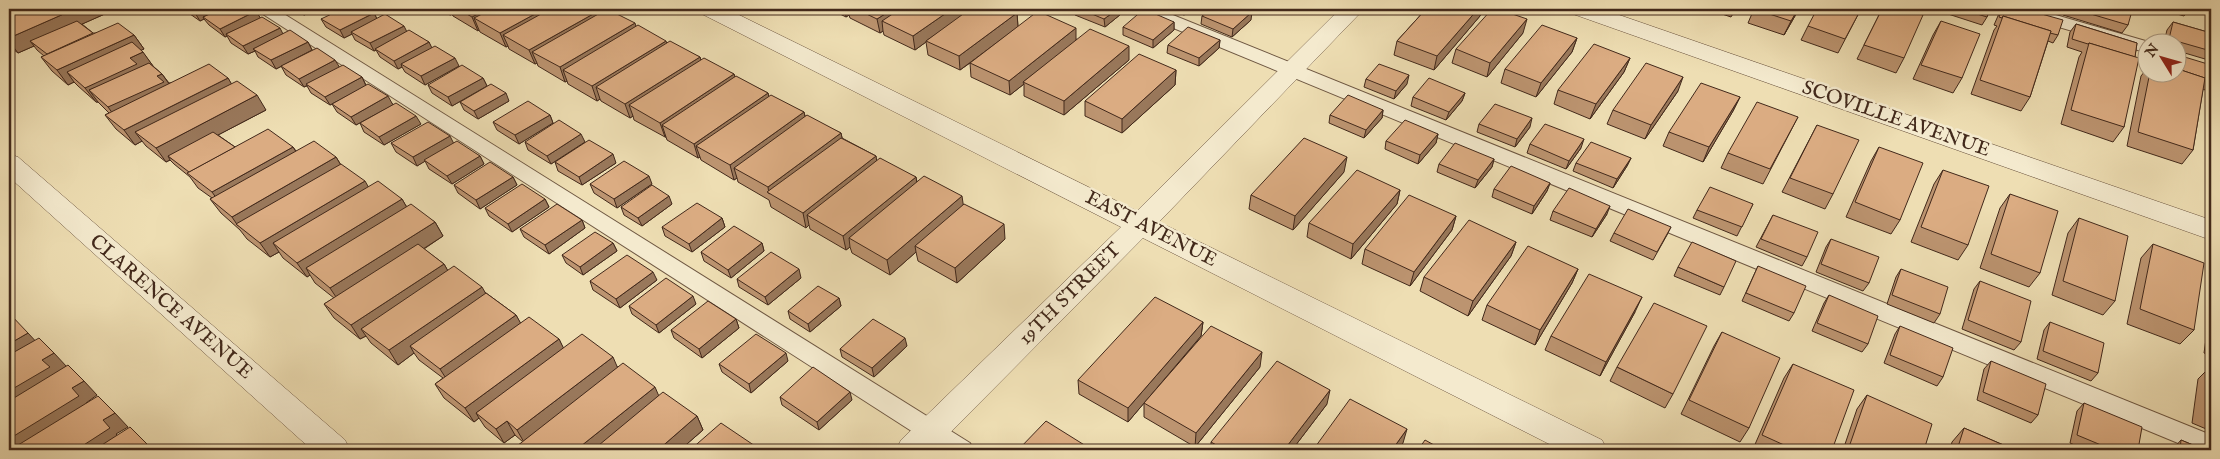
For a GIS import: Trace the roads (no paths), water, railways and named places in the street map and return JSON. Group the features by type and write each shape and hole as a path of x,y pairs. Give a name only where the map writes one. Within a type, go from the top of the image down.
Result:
{"street":[{"name":"EAST AVENUE","path":"710,9 1591,450"},
{"name":"19TH STREET","path":"912,450 1353,9"},
{"name":"SCOVILLE AVENUE","path":"1580,9 2211,230"},
{"name":"CLARENCE AVENUE","path":"9,163 334,450"}],"lane":[{"path":"264,9 961,450"},
{"path":"1143,9 2211,446"},
{"path":"2017,9 2138,45"}]}
